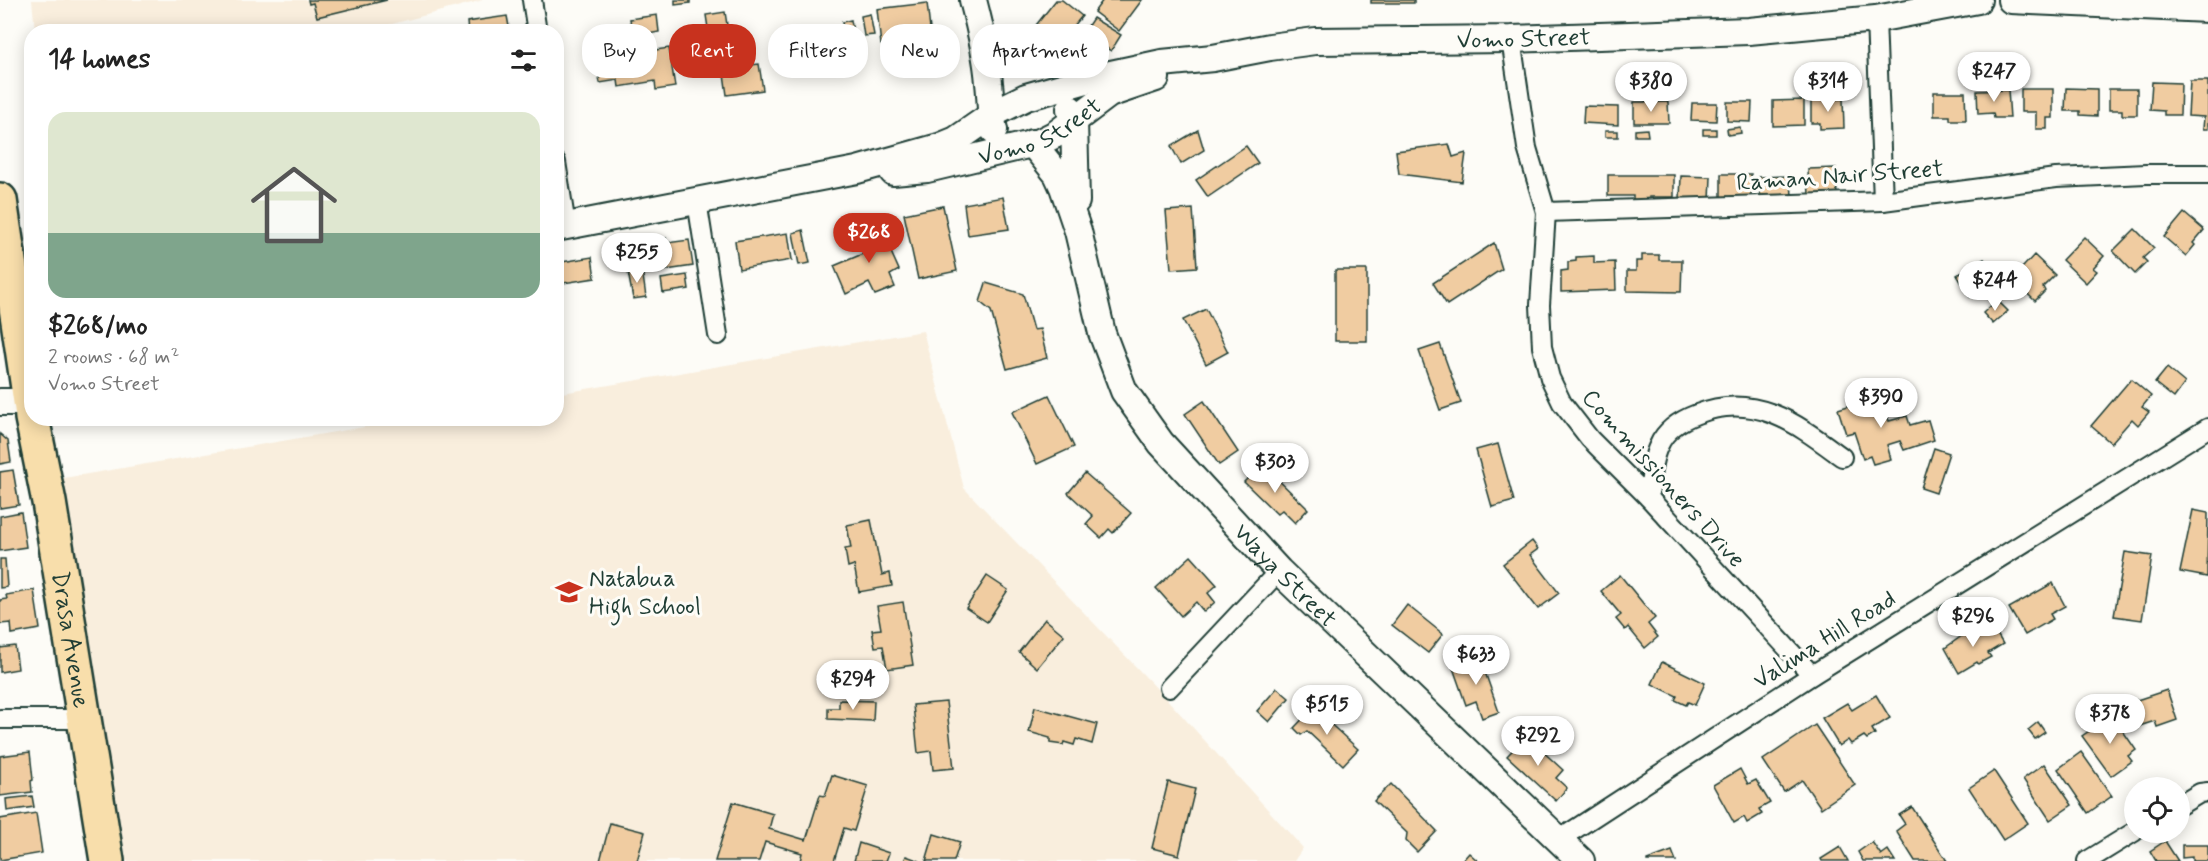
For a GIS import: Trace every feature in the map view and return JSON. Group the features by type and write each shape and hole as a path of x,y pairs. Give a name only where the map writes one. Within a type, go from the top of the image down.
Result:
{"highway":[{"name":"Drasa Avenue","path":"0,200 24,315 23,409"},
{"name":"Drasa Avenue","path":"28,426 50,502 107,861"}],"main road":[{"name":"Vomo Street","path":"564,226 857,171 956,140 1012,103 1045,91 1162,63 1213,58 1315,41 1511,39 1749,31 1876,19 1978,0"},
{"path":"2011,0 2208,9"},
{"path":"975,7 1002,74 1007,80 1045,91 1067,102 1074,120"},
{"path":"975,7 989,83 990,116 997,138 1008,150"},
{"name":"Vomo Street","path":"857,171 897,172 927,169 1032,143 1056,134 1114,92 1213,58"},
{"name":"Waya Street","path":"1074,120 1078,231"},
{"name":"Waya Street","path":"1032,143 1057,174 1078,231 1102,333 1124,391 1161,443 1279,571 1581,861"}],"street":[{"path":"532,0 536,24"},
{"path":"1876,19 1883,201"},
{"name":"Commissioners Drive","path":"1511,39 1527,148 1546,212 1540,305 1542,347 1550,378 1562,403 1590,439 1649,498 1812,675"},
{"name":"Raman Nair Street","path":"1546,212 1883,201 2056,178 2208,174"},
{"path":"697,201 718,334"},
{"path":"1649,498 1653,461 1659,444 1669,430 1685,419 1723,407 1754,408 1776,415 1800,427 1842,457"},
{"name":"Valima Hill Road","path":"1560,839 1812,675 2208,428"},
{"path":"1169,688 1279,571"},
{"path":"0,719 84,719"},
{"path":"2190,798 2200,792 2208,792"},
{"path":"2087,861 2124,838"}],"shaded area":[{"path":"32,0 483,0 392,24 34,24"},
{"name":"Natabua High School","path":"923,331 964,488 1164,696 1303,848 1294,861 114,861 58,479 370,426 564,426 564,393"}],"building":[{"path":"308,0 387,0 317,17 313,3 309,4"},
{"path":"675,0 690,0 690,3 675,5"},
{"path":"1056,0 1062,0 1082,16 1076,24 1037,24"},
{"path":"1103,0 1142,0 1119,31 1094,12"},
{"path":"1371,0 1414,0 1414,3 1371,3"},
{"path":"927,3 929,24 880,24 880,36 877,9"},
{"path":"725,12 727,24 707,24 706,15"},
{"path":"870,14 874,35 868,36 868,24 862,24 861,16"},
{"path":"657,15 659,32 657,32 657,24 631,24 630,19"},
{"path":"507,16 508,24 467,24 467,22"},
{"path":"1093,18 1103,24 1089,24"},
{"path":"851,20 852,24 842,24 842,22"},
{"path":"1109,28 1121,35 1111,51 1109,50"},
{"path":"669,48 669,78 674,78 675,87 656,90 655,81 619,87 618,80 600,83 599,78 657,78 657,50"},
{"path":"756,64 759,64 763,90 727,95 725,78 756,78"},
{"path":"2190,81 2208,81 2208,129 2203,129 2204,117 2188,116"},
{"path":"2152,82 2181,83 2180,115 2164,115 2164,111 2150,110"},
{"path":"2066,88 2097,89 2097,116 2080,115 2080,111 2065,111"},
{"path":"2021,89 2053,89 2053,118 2047,118 2047,129 2036,129 2036,112 2021,112"},
{"path":"2109,89 2137,89 2137,115 2122,115 2122,110 2109,110"},
{"path":"2008,90 2010,118 1994,118 1993,113 1978,114 1977,91"},
{"path":"1934,92 1965,92 1966,120 1950,120 1950,116 1934,116"},
{"path":"1811,99 1843,99 1844,128 1820,129 1820,123 1811,123"},
{"path":"1804,100 1804,125 1773,126 1773,101"},
{"path":"1634,102 1668,102 1669,123 1634,123"},
{"path":"1727,102 1752,102 1751,122 1727,121"},
{"path":"1692,103 1717,103 1716,121 1691,120"},
{"path":"1584,106 1618,107 1618,125 1583,123"},
{"path":"1740,127 1741,133 1728,135 1727,129"},
{"path":"1647,129 1648,136 1635,136 1635,130"},
{"path":"1703,129 1716,129 1716,135 1703,135"},
{"path":"1198,130 1204,150 1181,164 1171,146"},
{"path":"1605,131 1618,131 1618,137 1605,137"},
{"path":"1449,144 1453,157 1466,153 1462,182 1399,174 1396,151"},
{"path":"1246,146 1258,163 1208,197 1196,180"},
{"path":"1836,168 1837,197 1809,197 1808,169"},
{"path":"1721,174 1751,174 1751,200 1721,200"},
{"path":"1608,175 1674,175 1674,197 1649,197 1649,204 1633,204 1633,196 1608,196"},
{"path":"1681,176 1711,177 1710,200 1680,199"},
{"path":"1791,176 1792,198 1760,199 1759,177"},
{"path":"1003,197 1009,229 968,235 964,204"},
{"path":"943,206 957,271 918,279 904,214"},
{"path":"1193,209 1197,267 1171,269 1166,211"},
{"path":"2184,213 2204,230 2186,256 2164,237"},
{"path":"878,223 899,270 890,275 895,287 875,295 869,283 846,294 834,266 867,252 858,232"},
{"path":"2135,229 2154,248 2143,258 2147,262 2135,274 2113,251"},
{"path":"803,230 810,263 799,265 793,233"},
{"path":"788,233 792,260 739,269 735,241"},
{"path":"2084,237 2104,256 2093,268 2097,271 2086,283 2062,260"},
{"path":"666,238 667,243 689,240 693,266 646,273 642,247 650,245 650,241"},
{"path":"1494,243 1502,269 1447,305 1433,283"},
{"path":"1642,255 1659,255 1659,260 1682,260 1681,292 1627,291 1627,271 1636,271 1636,261 1642,261"},
{"path":"2034,255 2055,275 2043,287 2045,291 2035,301 2012,279"},
{"path":"1594,256 1594,263 1615,262 1616,290 1561,292 1561,271 1568,270 1568,262 1576,261 1576,257"},
{"path":"592,257 595,278 564,283 564,262"},
{"path":"1984,259 2000,286 1987,294 1984,288 1970,297 1957,275"},
{"path":"642,269 646,297 633,299 628,272"},
{"path":"1335,270 1367,270 1367,341 1335,341"},
{"path":"687,275 689,289 663,293 661,279"},
{"path":"986,283 1023,294 1033,330 1040,329 1047,358 1007,369 991,311 980,302"},
{"path":"1997,300 2008,311 1993,324 1983,313"},
{"path":"1206,309 1228,352 1206,364 1183,320"},
{"path":"1440,344 1461,403 1440,410 1419,351"},
{"path":"2167,368 2185,383 2174,398 2155,383"},
{"path":"2131,379 2151,396 2142,407 2149,412 2138,425 2132,419 2111,443 2091,426"},
{"path":"1049,395 1074,447 1037,464 1012,412"},
{"path":"1881,396 1889,421 1907,416 1910,425 1928,420 1934,440 1904,450 1900,441 1887,445 1891,459 1873,464 1870,456 1863,459 1854,432 1846,434 1838,409"},
{"path":"1204,401 1238,452 1219,465 1185,414"},
{"path":"0,434 8,441 11,462 0,464"},
{"path":"1498,444 1514,501 1492,507 1476,450"},
{"path":"1934,448 1949,453 1936,493 1921,488"},
{"path":"1262,464 1308,509 1295,523 1282,510 1277,514 1244,482"},
{"path":"13,470 19,505 0,508 0,472"},
{"path":"1085,473 1131,513 1113,533 1109,529 1101,538 1086,524 1093,516 1068,493"},
{"path":"2193,510 2208,513 2207,577 2180,572"},
{"path":"21,512 26,547 0,551 0,516"},
{"path":"871,520 882,575 890,573 892,586 859,592 854,565 848,567 845,549 851,548 847,525"},
{"path":"1532,541 1538,549 1530,555 1559,593 1538,609 1503,564"},
{"path":"2125,552 2152,556 2142,620 2114,616"},
{"path":"1191,556 1217,585 1208,593 1215,602 1204,612 1196,602 1181,616 1156,588"},
{"path":"0,559 5,559 7,587 0,588"},
{"path":"1620,575 1655,618 1648,624 1658,637 1645,648 1628,627 1625,630 1616,619 1621,615 1601,591"},
{"path":"987,576 1008,590 987,622 966,608"},
{"path":"2053,583 2065,606 2050,614 2053,619 2025,635 2009,608"},
{"path":"34,590 40,629 12,634 11,623 0,624 0,600 7,599 6,595"},
{"path":"903,602 913,665 887,669 883,646 875,647 872,630 881,629 877,606"},
{"path":"1407,605 1443,634 1428,653 1392,625"},
{"path":"1045,619 1064,635 1037,668 1019,652"},
{"path":"1991,624 2003,644 1988,653 1991,657 1959,673 1945,648 1973,628 1976,633"},
{"path":"15,646 18,669 0,672 0,648"},
{"path":"1479,655 1499,712 1482,718 1476,701 1466,705 1452,665"},
{"path":"1662,662 1705,683 1695,705 1688,702 1686,705 1675,700 1677,696 1652,684"},
{"path":"856,681 857,690 841,692 840,683"},
{"path":"1277,688 1289,698 1269,722 1257,711"},
{"path":"2167,690 2177,720 2157,727 2155,721 2130,729 2122,705"},
{"path":"1876,695 1890,718 1872,729 1875,734 1867,739 1864,736 1851,744 1848,740 1839,746 1822,718 1847,703 1852,710"},
{"path":"839,700 874,701 873,721 828,719 828,708 839,708"},
{"path":"946,702 954,768 933,770 931,751 918,753 913,705"},
{"path":"1035,707 1097,724 1092,744 1076,739 1074,745 1064,742 1063,745 1050,743 1050,738 1029,732"},
{"path":"1313,708 1358,749 1343,765 1307,731 1301,735 1294,728"},
{"path":"2112,715 2136,750 2128,756 2132,761 2111,776 2082,736"},
{"path":"2038,722 2045,732 2035,739 2028,730"},
{"path":"1815,725 1855,785 1821,808 1802,780 1784,792 1763,760"},
{"path":"1526,736 1563,770 1556,778 1567,788 1556,801 1507,756"},
{"path":"30,752 32,792 0,796 0,756"},
{"path":"2081,752 2112,796 2088,813 2058,769"},
{"path":"2044,764 2072,805 2050,820 2023,779"},
{"path":"1740,769 1748,784 1756,780 1770,803 1759,809 1762,814 1747,823 1744,817 1734,823 1713,785"},
{"path":"1994,771 2028,823 2003,840 1969,788"},
{"path":"832,775 868,786 854,831 844,828 834,861 800,861 802,853 765,842 759,861 715,861 733,802 773,814 769,829 806,840 820,795 825,796"},
{"path":"1168,782 1195,789 1179,855 1152,848"},
{"path":"1391,784 1437,831 1417,852 1406,841 1407,833 1374,801"},
{"path":"32,796 34,807 7,811 6,799"},
{"path":"1912,807 1947,861 1915,861 1896,831 1905,824 1899,815"},
{"path":"36,813 42,853 0,860 0,819"},
{"path":"610,823 645,832 637,861 600,861"},
{"path":"934,834 960,842 954,861 926,861"},
{"path":"1872,842 1881,855 1888,850 1895,861 1863,861 1858,852"},
{"path":"859,843 889,853 886,861 854,861"},
{"path":"2162,843 2166,843 2178,861 2156,861 2150,851"},
{"path":"2182,845 2208,845 2208,861 2192,861 2192,857 2182,858"},
{"path":"1840,847 1848,861 1822,861 1821,859"},
{"path":"1672,851 1676,861 1647,861 1647,860"},
{"path":"1469,853 1478,861 1462,861"},
{"path":"906,856 920,861 904,861"}],"place":[{"name":"Natabua High School","path":"569,592"}]}
